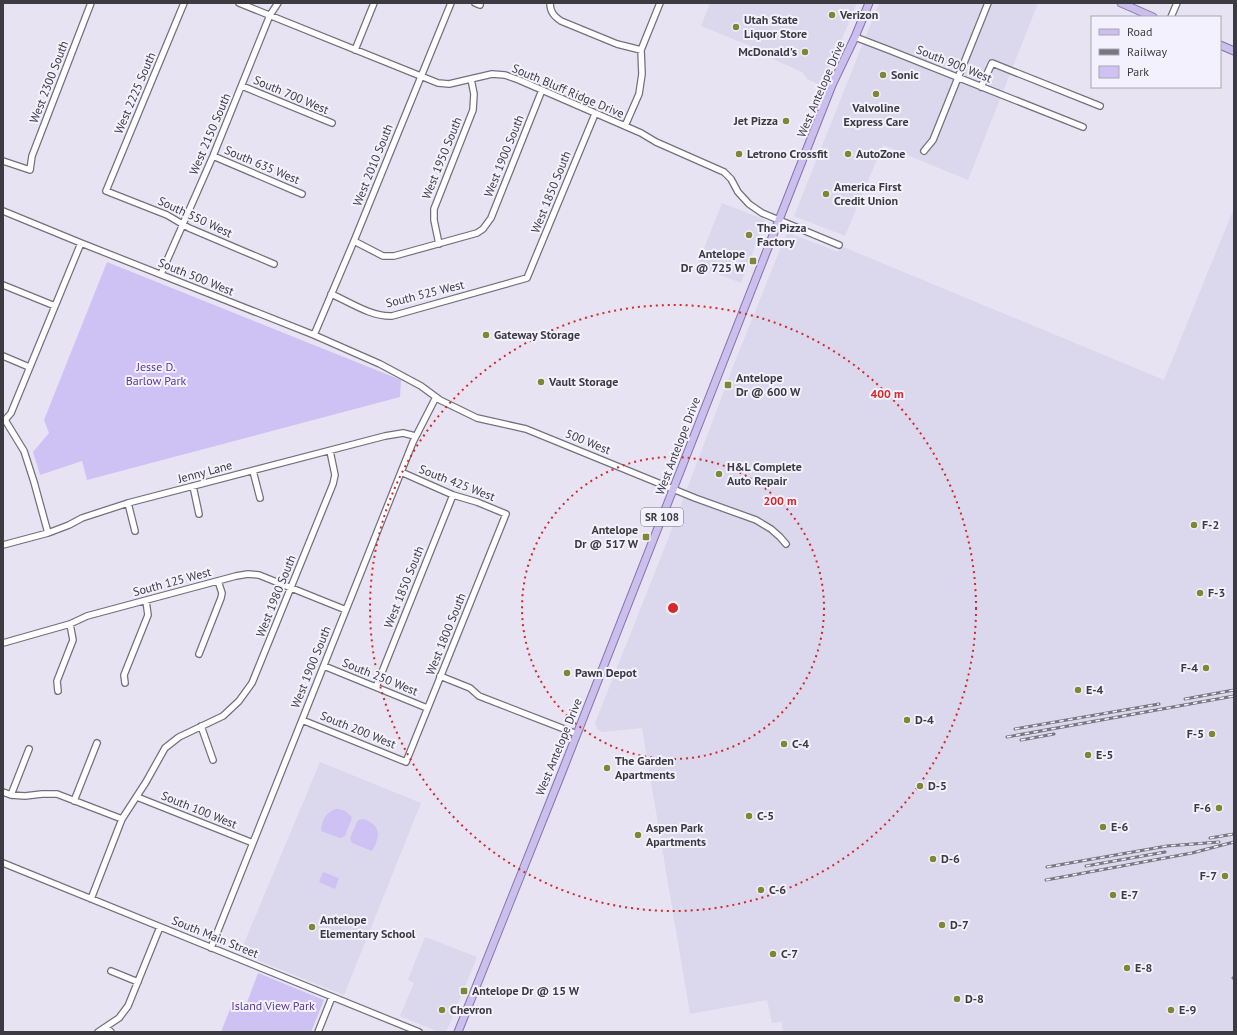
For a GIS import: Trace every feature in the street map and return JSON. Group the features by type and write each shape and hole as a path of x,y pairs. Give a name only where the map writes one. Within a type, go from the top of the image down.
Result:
{"main road":[{"name":"West Antelope Drive","path":"458,1032 577,734 832,85 855,37 869,3"},
{"path":"1121,3 1151,16"},
{"path":"1221,45 1234,51"}],"street":[{"name":"West 2300 South","path":"3,161 30,170 32,156 91,3"},
{"name":"West 2225 South","path":"106,191 184,3"},
{"name":"South Bluff Ridge Drive","path":"239,3 438,83 449,84 483,75 499,74 519,80 641,133 656,142 724,172 731,179 738,192 749,204 762,213 839,245"},
{"name":"West 2150 South","path":"161,274 213,156 270,15 278,3"},
{"path":"354,50 374,3"},
{"name":"West 2010 South","path":"314,335 451,3"},
{"path":"625,126 640,89 642,74 641,50 660,3"},
{"path":"924,151 933,140 988,3"},
{"path":"1171,16 1177,3"},
{"path":"550,6 556,18 562,22 617,44 641,50"},
{"name":"South 900 West","path":"855,37 1083,127"},
{"path":"981,87 992,63 1100,106"},
{"name":"West 1950 South","path":"439,244 433,214 473,110 474,94 472,79"},
{"name":"South 700 West","path":"242,86 332,124"},
{"name":"West 1900 South","path":"439,244 469,236 483,229 491,218 542,90"},
{"name":"West 1850 South","path":"528,278 595,114"},
{"name":"South 635 West","path":"213,156 302,194"},
{"name":"South 550 West","path":"106,191 167,215 183,225 274,264"},
{"name":"South 500 West","path":"3,211 314,335 380,364"},
{"path":"354,241 383,256 389,257 439,244"},
{"path":"48,533 24,451 4,420 11,413 81,243"},
{"name":"South 525 West","path":"331,294 376,315 392,316 528,278"},
{"path":"3,285 55,306"},
{"path":"3,356 29,367"},
{"name":"500 West","path":"380,364 420,386 436,397 477,418 526,429 673,489 756,520 772,529 786,544"},
{"name":"West 1900 South","path":"212,948 415,436 436,397"},
{"name":"Jenny Lane","path":"3,545 48,533 82,518 128,503 385,436 403,433 415,436"},
{"name":"West 1980 South","path":"91,898 122,819 137,797 165,748 179,737 223,716 239,701 252,683 332,484 334,475 330,451"},
{"path":"253,471 260,498"},
{"name":"South 425 West","path":"401,472 453,495 477,502 506,514"},
{"path":"193,486 199,514"},
{"name":"West 1850 South","path":"376,687 453,495"},
{"path":"128,503 135,531"},
{"name":"West 1800 South","path":"406,762 506,514"},
{"name":"South 125 West","path":"3,643 70,624 87,616 248,574 259,575 346,610"},
{"path":"199,654 221,598 222,593 218,581"},
{"path":"125,683 124,675 148,615 146,600"},
{"path":"58,691 57,681 73,640 70,624"},
{"name":"South 250 West","path":"324,666 427,708"},
{"path":"440,676 470,688 479,696 577,734"},
{"name":"South 200 West","path":"302,720 406,762"},
{"path":"200,726 213,760"},
{"path":"74,801 97,743"},
{"path":"11,795 29,749"},
{"path":"3,792 11,795 25,796 57,794 122,819"},
{"name":"South 100 West","path":"137,797 253,843"},
{"name":"South Main Street","path":"3,863 419,1032"},
{"path":"98,1032 119,1018 128,1006 160,927"},
{"path":"111,971 138,982"},
{"path":"318,1032 332,997"},
{"path":"106,1027 110,1032"}],"shaded area":[{"path":"710,3 857,3 822,86 807,79 802,72 764,55 758,49 701,26"},
{"path":"879,3 1038,3 968,180 883,145 845,236 794,216"},
{"path":"722,203 765,220 741,283 697,266"},
{"path":"1234,208 1234,1032 783,1032 782,1022 772,1023 767,1000 690,1014 642,728 602,732 597,729 595,723 665,547 736,359 787,232 838,252 841,246 1164,380"},
{"path":"320,762 421,803 344,995 240,953"},
{"path":"425,937 477,957 445,1032 439,1032 400,1016 414,983 408,980"}],"green space":[{"name":"Jesse D. Barlow Park","path":"107,262 401,380 400,397 87,480 82,461 40,475 33,452 49,433 44,420"},
{"path":"335,809 345,811 352,818 345,836 340,838 321,831 322,823 328,813"},
{"path":"364,819 374,825 378,832 377,841 372,851 352,843 350,838 358,820"},
{"path":"323,872 339,878 335,889 319,882"},
{"name":"Island View Park","path":"258,973 324,1000 311,1032 221,1032 232,1004 245,1008"}],"railway":[{"path":"1185,699 1234,690"},
{"path":"1007,737 1234,696"},
{"path":"1015,729 1159,704"},
{"path":"1021,740 1054,734"},
{"path":"1210,838 1234,834"},
{"path":"1047,867 1167,846 1219,842"},
{"path":"1046,880 1192,853 1234,842"},
{"path":"1086,866 1165,852"}],"place":[{"name":"Verizon","path":"832,15"},
{"name":"Utah State Liquor Store","path":"736,27"},
{"name":"McDonald's","path":"805,52"},
{"name":"Sonic","path":"883,75"},
{"name":"Valvoline Express Care","path":"876,94"},
{"name":"Jet Pizza","path":"786,121"},
{"name":"Letrono Crossfit","path":"739,154"},
{"name":"AutoZone","path":"848,154"},
{"name":"America First Credit Union","path":"826,194"},
{"name":"The Pizza Factory","path":"749,235"},
{"name":"Antelope Dr @ 725 W","path":"753,261"},
{"name":"Gateway Storage","path":"486,335"},
{"name":"Vault Storage","path":"541,382"},
{"name":"Antelope Dr @ 600 W","path":"728,385"},
{"name":"H&L Complete Auto Repair","path":"719,474"},
{"name":"F-2","path":"1194,525"},
{"name":"Antelope Dr @ 517 W","path":"646,537"},
{"name":"F-3","path":"1200,593"},
{"name":"F-4","path":"1206,668"},
{"name":"Pawn Depot","path":"567,673"},
{"name":"E-4","path":"1078,690"},
{"name":"D-4","path":"907,720"},
{"name":"F-5","path":"1212,734"},
{"name":"C-4","path":"784,744"},
{"name":"E-5","path":"1088,755"},
{"name":"The Garden Apartments","path":"607,768"},
{"name":"D-5","path":"920,786"},
{"name":"F-6","path":"1219,808"},
{"name":"C-5","path":"749,816"},
{"name":"E-6","path":"1103,827"},
{"name":"Aspen Park Apartments","path":"638,835"},
{"name":"D-6","path":"933,859"},
{"name":"F-7","path":"1225,876"},
{"name":"C-6","path":"761,890"},
{"name":"E-7","path":"1113,895"},
{"name":"D-7","path":"942,925"},
{"name":"Antelope Elementary School","path":"312,927"},
{"name":"C-7","path":"773,954"},
{"name":"E-8","path":"1127,968"},
{"name":"Antelope Dr @ 15 W","path":"464,991"},
{"name":"D-8","path":"957,999"},
{"name":"Chevron","path":"442,1010"},
{"name":"E-9","path":"1171,1010"}]}
